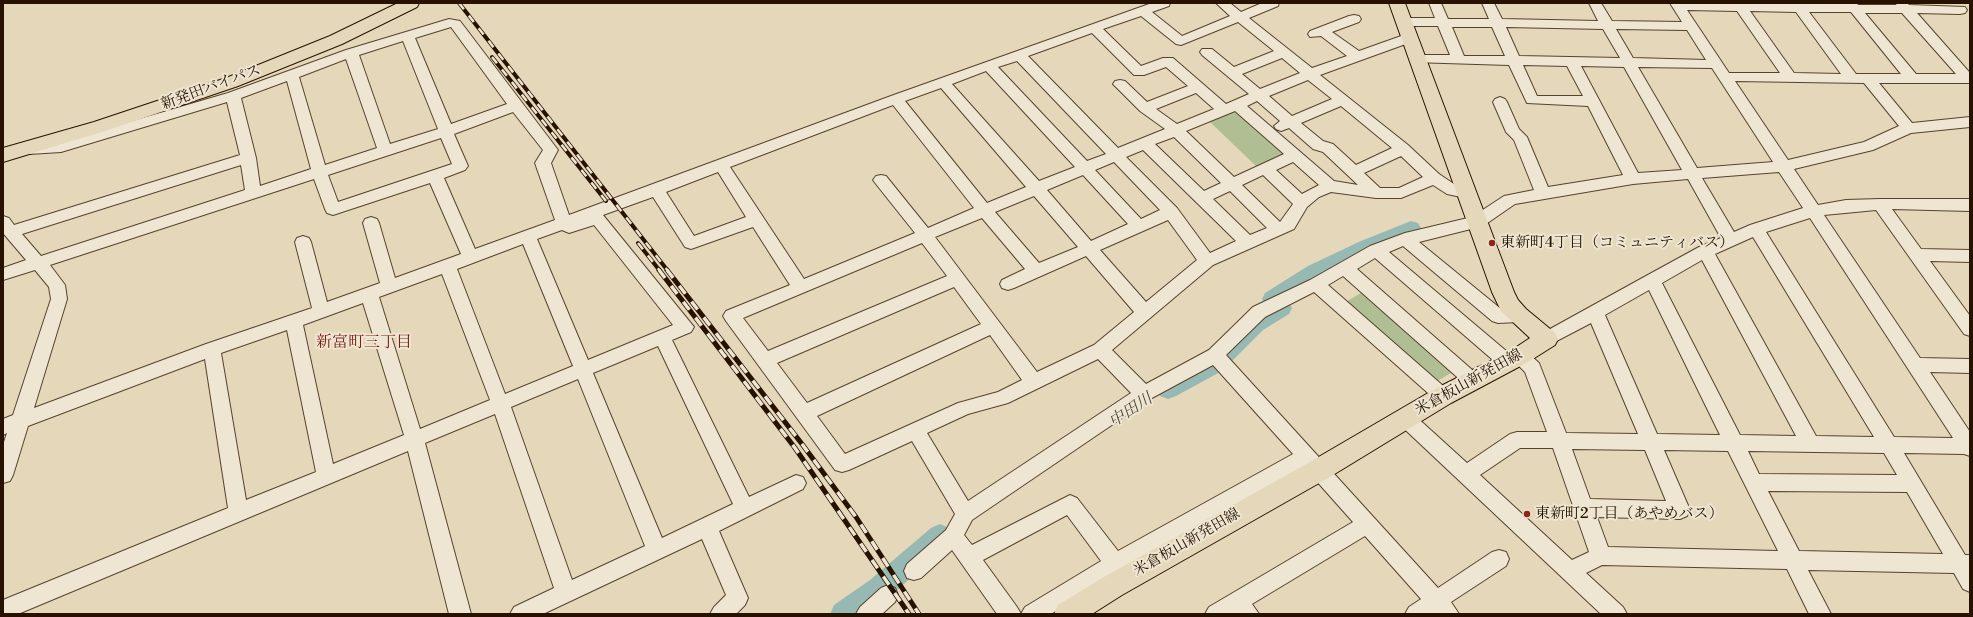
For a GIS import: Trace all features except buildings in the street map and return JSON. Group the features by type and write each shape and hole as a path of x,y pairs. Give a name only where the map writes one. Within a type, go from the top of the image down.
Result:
{"main road":[{"name":"新発田バイパス","path":"3,155 101,126 232,82 336,40 411,3"},
{"path":"1397,3 1503,292 1509,305 1518,315 1547,339"},
{"name":"米倉板山新発田線","path":"1068,614 1113,586 1200,536 1313,463 1405,418 1547,339"}],"street":[{"path":"3,427 212,349 294,321 470,256 656,190 943,82 1164,3"},
{"path":"1222,3 1282,53 1403,149 1434,178 1452,190 1466,193"},
{"path":"1143,11 1181,41 1273,3"},
{"path":"1435,3 1459,60"},
{"path":"1488,3 1532,100 1591,101"},
{"path":"1595,3 1730,240"},
{"path":"1677,5 1957,7 1970,20"},
{"path":"1677,5 1970,447"},
{"path":"1740,5 1790,77"},
{"path":"1798,6 1852,78"},
{"path":"1852,6 1912,79"},
{"path":"1903,6 1969,79"},
{"path":"1354,18 1318,32 1356,56"},
{"path":"1434,178 1401,193 1376,192 1330,186 1314,193 1301,203 1288,225 1207,261 1100,350 1002,398 964,408 842,464 732,316 1230,107 1356,56 1407,30 1442,22 1692,26"},
{"path":"3,610 685,326 597,218 569,227 564,223 543,164 551,150 455,24 449,23 351,53 234,96 61,147 23,149"},
{"path":"1094,28 1139,72 1168,61 1197,86 1268,132 1330,186"},
{"path":"292,74 319,171 333,208 435,176 460,166 408,36"},
{"path":"1207,52 1318,145 1328,148 1376,192"},
{"path":"351,53 385,150"},
{"path":"1231,73 1282,53"},
{"path":"1019,55 1171,212 1207,261"},
{"path":"1417,59 1629,63 1790,77 1969,79"},
{"path":"1572,62 1632,179"},
{"path":"989,66 1139,226"},
{"path":"1868,78 1908,128"},
{"path":"943,82 1145,313"},
{"path":"1120,84 1145,108 1176,130 1279,230"},
{"path":"1145,108 1197,86"},
{"path":"234,96 248,158 253,193"},
{"path":"896,100 984,210 1036,271"},
{"path":"1268,132 1342,100"},
{"path":"1500,102 1513,132 1520,137 1543,193"},
{"path":"3,274 447,131 516,106"},
{"path":"914,571 953,536 965,514 1144,394 1215,355 1259,312 1316,284 1376,250 1405,239 1477,222 1510,200 1543,193 1632,179 1692,172 1784,166 1868,146 1908,128 1970,122"},
{"path":"1145,143 1248,243"},
{"path":"1354,172 1403,149"},
{"path":"1202,198 1294,155"},
{"path":"3,476 59,299 57,285 8,227 248,158"},
{"path":"721,165 800,287"},
{"path":"1266,169 1301,203"},
{"path":"435,176 470,256"},
{"path":"881,180 925,235 1035,383"},
{"path":"656,190 691,243 757,219"},
{"path":"1880,204 1918,255 1963,310 1970,329"},
{"path":"1547,339 1705,252 1756,229 1813,211 1846,206 1880,204 1970,205"},
{"path":"1008,284 1171,212"},
{"path":"372,224 389,286"},
{"path":"1756,229 1912,484 1964,564 1970,582"},
{"path":"528,236 657,550"},
{"path":"1405,239 1498,316 1518,315"},
{"path":"303,242 321,311"},
{"path":"1376,250 1513,359 1533,368 1585,508 1601,556"},
{"path":"1705,252 1810,443"},
{"path":"1918,255 1970,256"},
{"path":"447,265 500,403 566,593"},
{"path":"1345,268 1472,380"},
{"path":"765,360 958,279"},
{"path":"1652,280 1820,614"},
{"path":"1316,284 1443,396"},
{"path":"369,293 414,439 460,614"},
{"path":"1585,508 1680,510 1595,312"},
{"path":"294,321 326,476"},
{"path":"804,413 993,326"},
{"path":"662,336 745,508"},
{"path":"212,349 238,512"},
{"path":"1100,350 1144,394"},
{"path":"1215,355 1442,607"},
{"path":"1916,365 1970,366"},
{"path":"1405,418 1569,571 1606,612"},
{"path":"916,430 965,514"},
{"path":"1465,475 1517,440 1559,439 1970,447"},
{"path":"1032,614 1115,562 1313,463"},
{"path":"1754,482 1912,484"},
{"path":"521,614 707,527 796,483"},
{"path":"969,558 1070,504 1115,562"},
{"path":"1216,614 1242,608 1367,524"},
{"path":"707,527 738,598 721,614"},
{"path":"953,536 1010,614"},
{"path":"1569,571 1601,556 1792,559 1964,564"},
{"path":"1416,614 1442,607 1499,559"},
{"path":"867,614 888,595"}],"green space":[{"path":"1237,110 1285,153 1257,167 1210,122"},
{"path":"1366,290 1456,370 1434,383 1344,303"}],"waterway":[{"name":"中田川","path":"1168,389 1214,365 1255,324 1281,308 1273,299 1316,272 1368,246 1411,228"},
{"name":"中田川","path":"844,614 879,589 940,536"}],"railway":[{"path":"459,3 668,271"},
{"path":"492,57 606,201"},
{"path":"638,243 660,271"},
{"path":"659,270 795,448 909,614"},
{"path":"667,270 802,444 856,517 919,614"}],"place":[{"name":"東新町4丁目（コミュニティバス）","path":"1492,243"},
{"name":"東新町2丁目（あやめバス）","path":"1527,514"}],"district":[{"name":"新富町三丁目","path":"364,343"}]}
